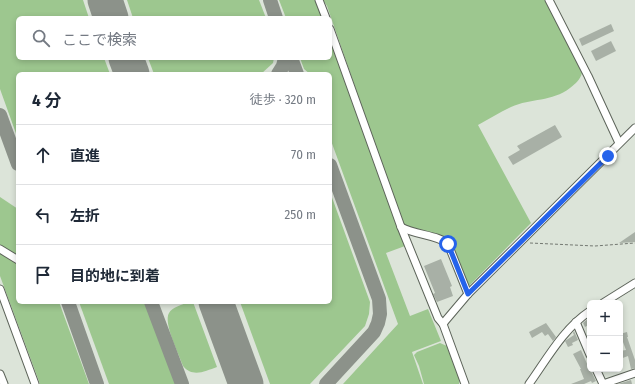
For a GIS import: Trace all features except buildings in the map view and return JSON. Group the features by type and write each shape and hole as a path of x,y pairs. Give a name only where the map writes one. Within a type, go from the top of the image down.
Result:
{"street":[{"path":"320,0 325,16"},
{"path":"549,0 588,76 619,143"},
{"path":"332,35 401,227 438,318 443,324 465,384"},
{"path":"443,324 468,294 635,128"},
{"path":"401,227 413,233 444,240 448,244 468,294"},
{"path":"0,249 16,259"},
{"path":"608,300 635,283"},
{"path":"0,289 35,384"},
{"path":"529,384 561,338 576,322 587,313"},
{"path":"576,322 587,348"},
{"path":"597,372 603,384 634,375"},
{"path":"0,374 4,384"}],"path":[{"path":"530,243 587,246 635,243"}],"green space":[{"path":"0,0 83,0 88,16 16,16 16,60 105,60 109,72 16,72 16,133 0,89"},
{"path":"127,0 259,0 265,16 132,16"},
{"path":"279,0 315,0 321,16 285,16"},
{"path":"323,0 546,0 582,73 576,83 556,96 519,104 478,125 531,223 468,287 449,240 408,228 402,222 332,20 332,16 330,16"},
{"path":"332,45 405,246 386,253 410,316 428,309 441,341 412,352 423,384 343,384 398,324 332,143 332,72 308,72 304,69 301,60 332,60"},
{"path":"149,60 274,60 273,63 263,72 153,72"},
{"path":"0,197 16,208 16,256 0,246"},
{"path":"332,198 370,302 369,314 365,326 310,384 270,384 241,304 332,304"},
{"path":"0,252 16,262 16,304 60,304 89,384 40,384 0,276"},
{"path":"80,304 145,304 148,308 176,384 109,384"},
{"path":"184,304 194,304 217,367 204,372 195,373 187,370 183,366 172,339 168,324 169,313"},
{"path":"440,343 447,346 460,378 459,384 424,384 414,355 417,352"}],"taxiway":[{"path":"270,0 275,16"},
{"path":"279,72 284,60"},
{"path":"292,60 296,72"},
{"path":"0,115 16,159"},
{"path":"326,384 374,332 380,314 379,299 332,170"},
{"path":"69,304 97,384"},
{"path":"152,304 182,384"},
{"path":"243,377 244,384"}],"runway":[{"path":"105,0 110,16"},
{"path":"127,60 131,72"},
{"path":"217,304 246,384"}],"route":[{"path":"448,244 468,294 608,156"}]}
